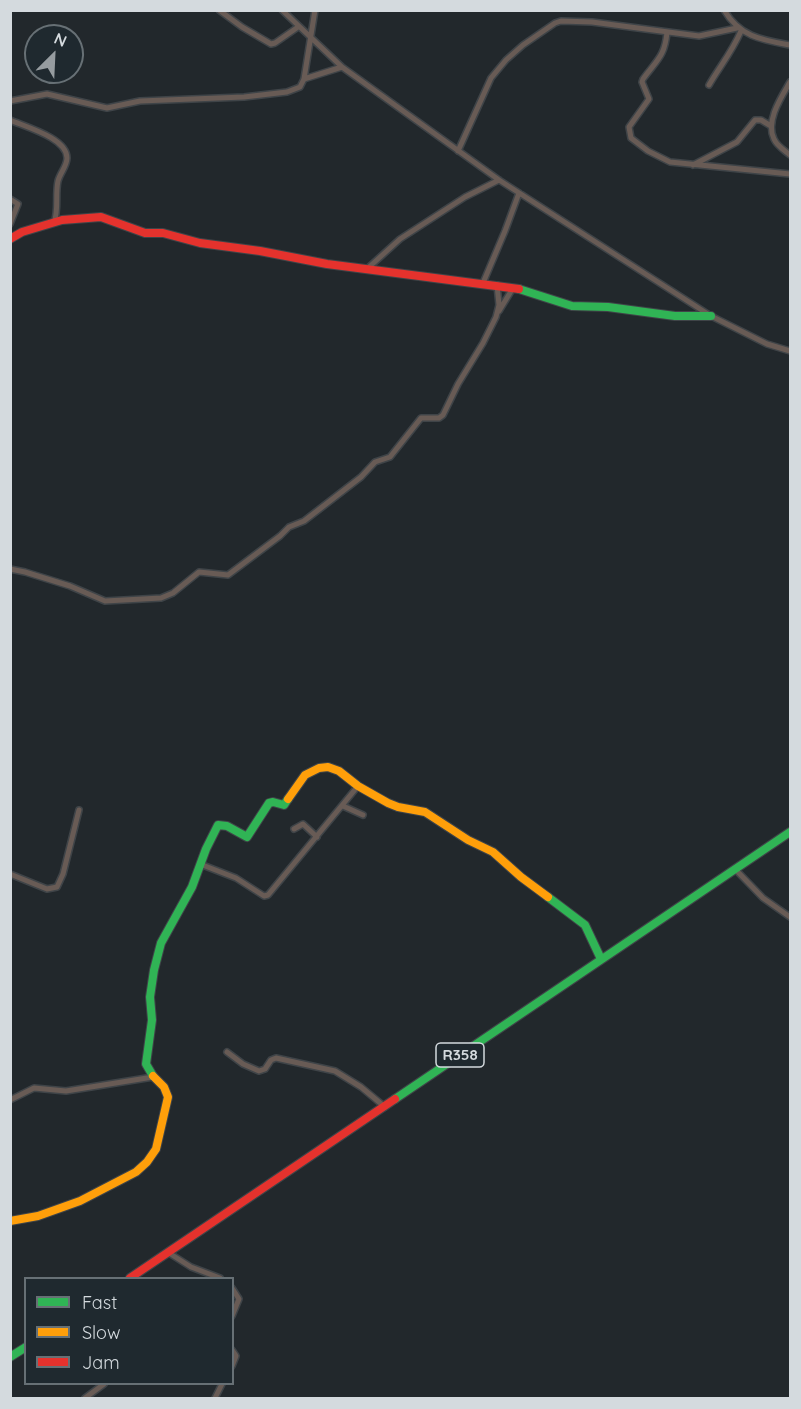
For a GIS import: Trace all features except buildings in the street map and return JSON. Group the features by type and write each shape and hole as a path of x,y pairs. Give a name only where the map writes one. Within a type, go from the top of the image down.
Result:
{"street":[{"path":"219,10 271,44 298,27"},
{"path":"282,10 310,39 342,66 499,180 711,316 767,344 790,351"},
{"path":"304,79 315,10"},
{"path":"724,10 739,30"},
{"path":"458,151 491,78 523,45 548,27 561,21 576,20 633,26 699,36 739,30 790,45"},
{"path":"709,85 731,54 739,30"},
{"path":"667,32 666,46 642,82 649,99 632,123 629,134 656,156 670,162 790,174"},
{"path":"10,101 47,94 107,108 140,101 275,93 296,88 304,79 342,66"},
{"path":"790,82 771,126 775,141 790,155"},
{"path":"10,120 56,140 67,156 59,179 54,223"},
{"path":"693,165 739,140 755,120 771,126"},
{"path":"368,268 400,238 465,197 499,180"},
{"path":"483,283 519,193"},
{"path":"10,199 18,204 10,224"},
{"path":"10,239 22,232 54,223 83,217 101,218 122,223 147,234 162,233 200,243 260,251 327,264 497,285 572,306 608,307 675,316 711,316"},
{"path":"497,285 498,312"},
{"path":"10,569 70,586 105,601 161,598 173,592 199,572 228,575 289,527 304,521 361,477 374,462 390,457 421,418 439,418 443,415 513,288"},
{"path":"10,1221 38,1216 80,1201 136,1172 147,1162 158,1144 168,1100 164,1087 153,1077 146,1064 152,1020 150,997 161,944 192,887 218,825 227,826 247,837 269,803 284,805 302,777 313,770 331,768 358,786 398,807 429,814 468,840 493,852 521,877 581,920 601,959"},
{"path":"200,864 236,878 266,896 274,890 358,786"},
{"path":"343,806 363,815"},
{"path":"10,874 47,889 57,887 63,874 80,810"},
{"path":"294,830 303,824 317,837"},
{"name":"R358","path":"132,1277 790,832"},
{"path":"735,869 761,896 790,917"},
{"path":"227,1052 243,1064 259,1071 265,1069 271,1060 276,1058 331,1070 361,1087 385,1107"},
{"path":"10,1100 34,1088 66,1091 153,1077"},
{"path":"169,1253 191,1267 217,1277"},
{"path":"234,1291 239,1299 234,1311"},
{"path":"10,1357 24,1348"},
{"path":"85,1398 101,1385"}],"traffic: fast":[{"path":"519,289 572,306 608,307 675,316 711,316"},
{"path":"153,1076 146,1064 152,1020 150,997 154,970 161,943 192,887 206,849 218,825 227,826 247,837 269,803 284,805 288,799"},
{"path":"395,1099 790,832"},
{"path":"548,897 585,925 601,959"},
{"path":"10,1357 24,1348"}],"traffic: slow":[{"path":"288,799 305,775 319,768 328,767 339,771 358,786 388,803 425,812 468,840 493,852 548,897"},
{"path":"10,1221 38,1216 80,1201 136,1172 147,1162 156,1149 168,1097 164,1087 153,1076"}],"traffic: jam":[{"path":"10,239 22,232 62,220 101,217 145,233 163,233 200,243 260,251 327,264 519,289"},
{"path":"131,1277 395,1099"}]}
